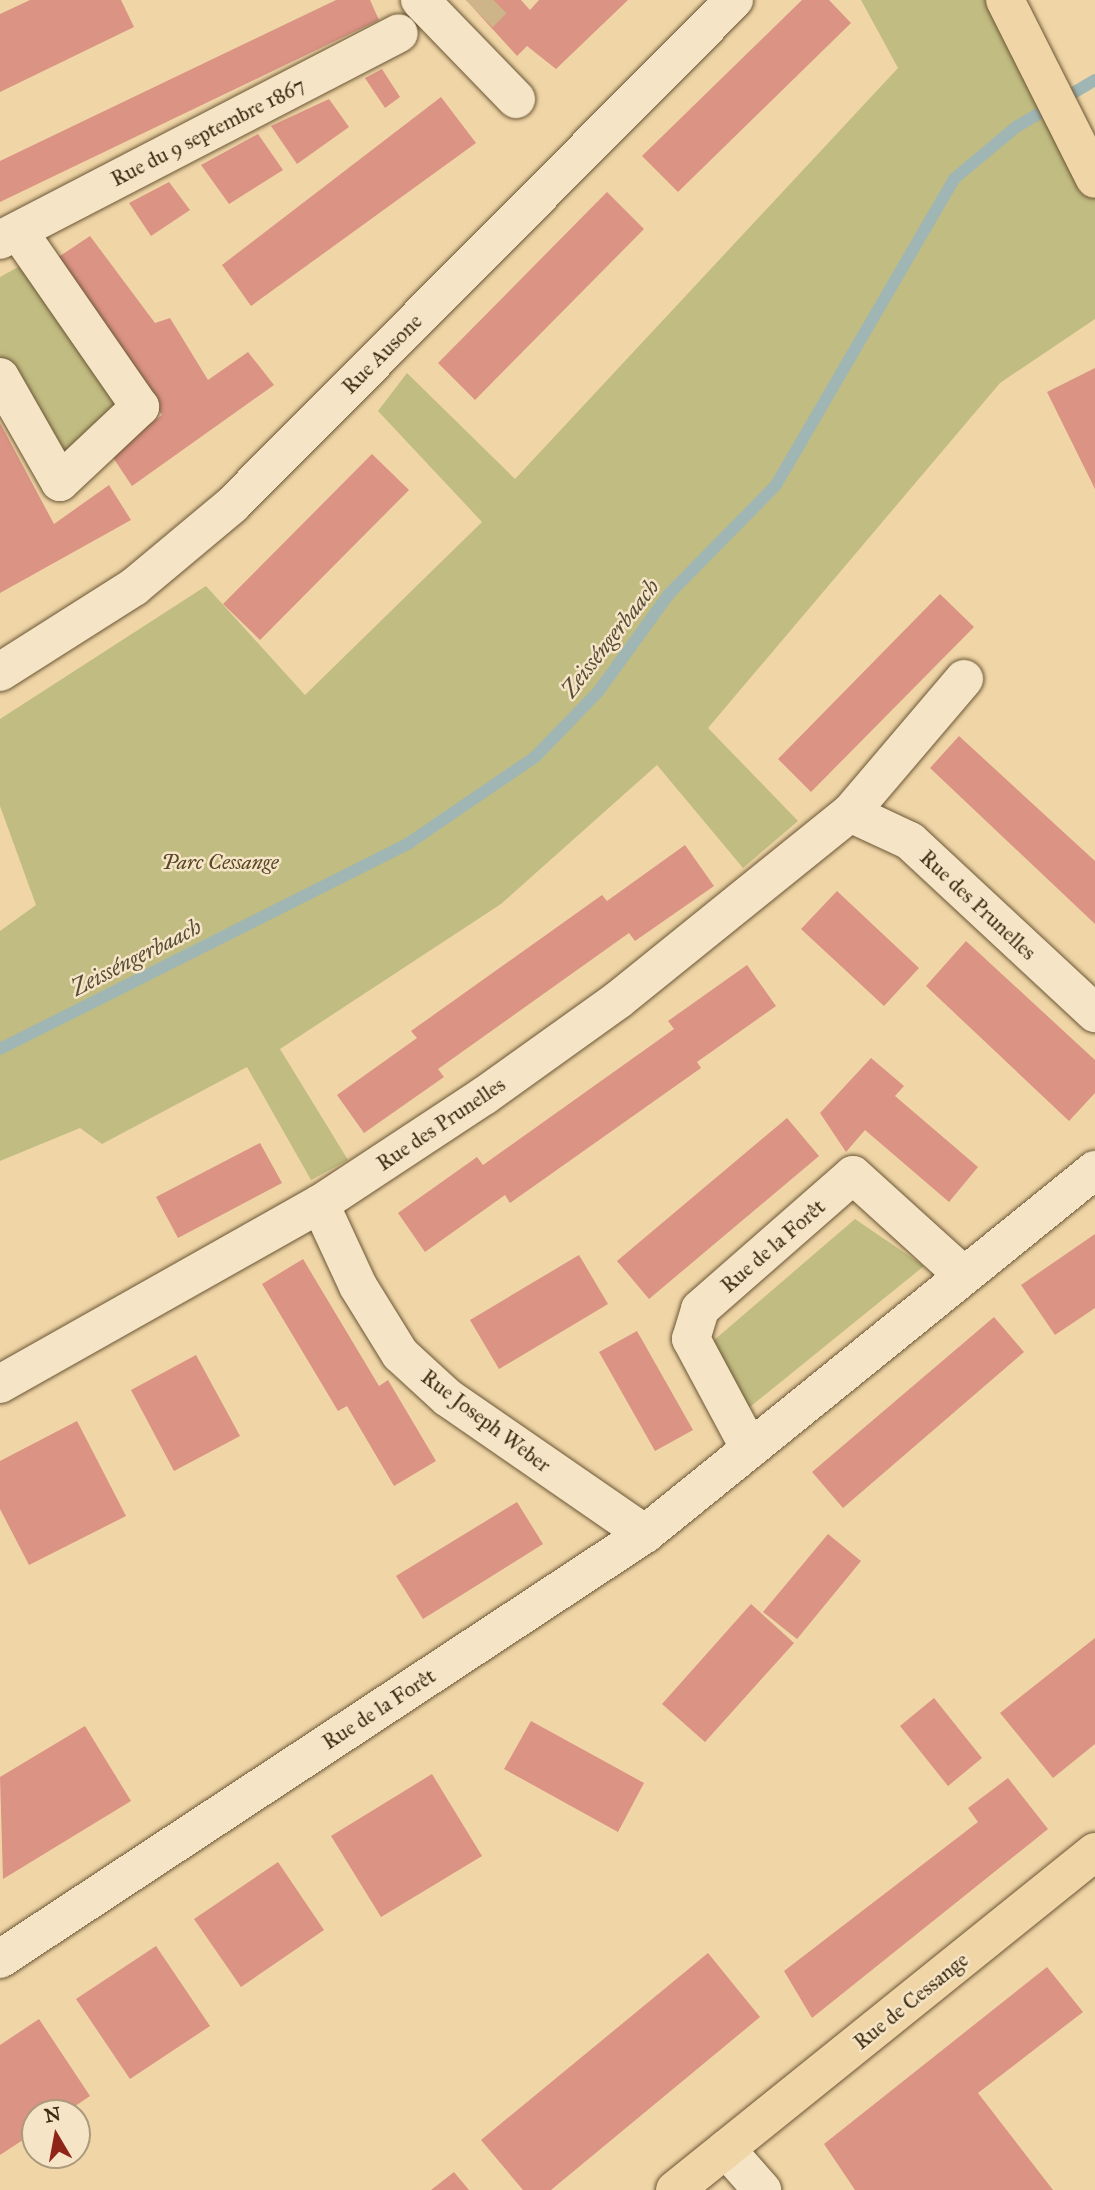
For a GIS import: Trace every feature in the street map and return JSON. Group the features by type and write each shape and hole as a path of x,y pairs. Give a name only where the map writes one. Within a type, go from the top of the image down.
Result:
{"main road":[{"path":"1005,0 1095,179"},
{"name":"Rue de Cessange","path":"675,2190 1095,1852"}],"street":[{"path":"419,0 468,24 516,99"},
{"name":"Rue Ausone","path":"0,672 134,587 232,505 734,0"},
{"name":"Rue du 9 septembre 1867","path":"0,377 60,482 140,407 9,235 398,33"},
{"name":"Rue des Prunelles","path":"0,1384 320,1204 618,1000 850,813 964,680"},
{"name":"Rue des Prunelles","path":"850,813 910,841 1095,1013"},
{"name":"Rue de la Forêt","path":"0,1959 645,1534 961,1273 1095,1170"},
{"name":"Rue de la Forêt","path":"750,1449 691,1339 700,1309 853,1175 961,1273"},
{"name":"Rue Joseph Weber","path":"320,1204 400,1354 448,1398 645,1534"},
{"path":"726,2149 762,2190"}],"green space":[{"name":"Parc Cessange","path":"861,0 1005,0 1095,179 1095,319 1000,383 708,728 798,821 743,868 657,765 501,904 280,1049 348,1160 311,1180 247,1067 102,1144 80,1128 0,1161 0,931 36,905 0,806 0,719 206,586 305,695 482,522 378,411 407,373 515,479 898,68"},
{"path":"27,262 131,405 63,469 0,359 0,277"},
{"path":"855,1219 924,1266 740,1415 706,1347"}],"building":[{"path":"30,0 121,0 134,27 0,92 0,14"},
{"path":"336,0 370,0 379,20 0,202 0,161"},
{"path":"466,0 521,0 530,10 539,0 628,0 556,69 527,46 517,56"},
{"path":"802,0 829,0 851,23 678,192 642,156"},
{"path":"382,69 400,97 385,108 365,78"},
{"path":"441,97 476,143 251,306 222,265"},
{"path":"329,99 349,127 297,164 271,126"},
{"path":"258,134 283,170 229,204 201,165"},
{"path":"169,182 190,210 151,236 129,203"},
{"path":"607,192 644,229 475,400 438,363"},
{"path":"90,236 155,323 170,318 208,380 248,352 274,385 132,486 110,453 162,415 51,262"},
{"path":"1095,368 1095,489 1047,392"},
{"path":"0,423 54,524 109,485 131,520 0,593"},
{"path":"372,454 409,490 260,640 223,604"},
{"path":"940,594 974,627 811,792 778,759"},
{"path":"959,736 1095,861 1095,924 930,768"},
{"path":"685,845 714,886 635,941 629,933 438,1069 444,1077 364,1133 337,1095 417,1038 411,1031 602,895 607,901"},
{"path":"837,891 919,968 884,1006 801,929"},
{"path":"966,941 1095,1060 1095,1093 1069,1121 926,986"},
{"path":"747,965 776,1006 697,1062 701,1068 510,1203 505,1195 425,1252 398,1213 477,1157 483,1165 674,1029 668,1021"},
{"path":"871,1058 904,1086 895,1096 978,1167 949,1202 865,1130 846,1152 820,1113"},
{"path":"787,1118 819,1156 649,1299 617,1261"},
{"path":"260,1143 282,1183 178,1238 156,1197"},
{"path":"1095,1234 1095,1308 1055,1335 1021,1285"},
{"path":"579,1255 608,1304 499,1369 470,1320"},
{"path":"303,1259 379,1386 388,1380 436,1461 394,1486 347,1406 338,1411 262,1284"},
{"path":"994,1317 1024,1352 843,1508 812,1472"},
{"path":"637,1331 693,1430 655,1451 599,1352"},
{"path":"196,1355 240,1436 174,1471 131,1390"},
{"path":"77,1421 126,1516 29,1565 0,1509 0,1461"},
{"path":"517,1502 543,1544 423,1619 396,1576"},
{"path":"828,1534 861,1561 797,1639 763,1612"},
{"path":"751,1604 794,1643 705,1742 662,1704"},
{"path":"1095,1638 1095,1744 1053,1778 1000,1713"},
{"path":"934,1698 982,1758 948,1786 900,1726"},
{"path":"531,1721 644,1783 618,1832 504,1769"},
{"path":"85,1726 131,1801 3,1879 0,1777"},
{"path":"432,1774 482,1856 381,1917 331,1836"},
{"path":"1008,1778 1048,1829 812,2018 784,1971 978,1822 968,1808"},
{"path":"278,1862 324,1930 241,1987 194,1919"},
{"path":"156,1946 210,2026 130,2079 76,1999"},
{"path":"708,1953 760,2017 551,2190 523,2190 481,2140"},
{"path":"1047,1967 1083,2012 978,2093 1053,2190 855,2190 824,2144"},
{"path":"39,2019 90,2096 86,2099 21,2099 21,2141 0,2155 0,2045"},
{"path":"454,2172 469,2190 431,2190"}],"waterway":[{"name":"Zeisséngerbaach","path":"0,1049 409,843 535,757 598,692 669,594 776,485 955,178 1016,127 1095,80"}],"tunnel":[{"path":"479,14 493,0"}]}
